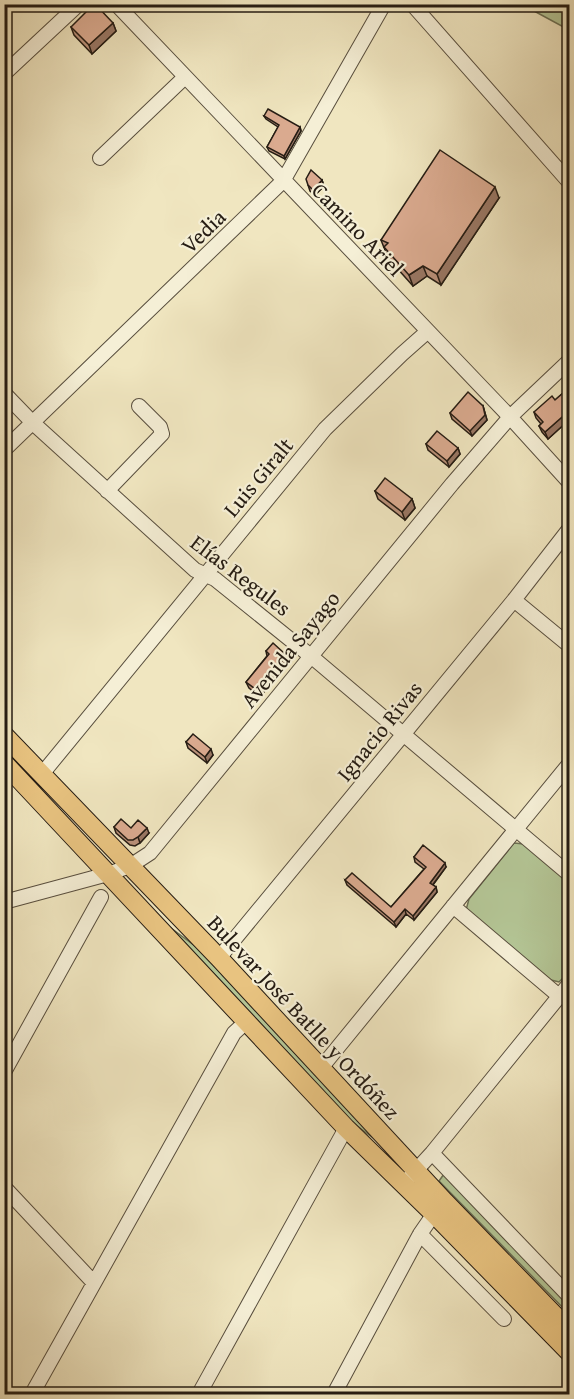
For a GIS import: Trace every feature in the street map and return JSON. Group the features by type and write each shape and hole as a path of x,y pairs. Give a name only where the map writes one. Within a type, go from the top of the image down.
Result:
{"main road":[{"name":"Bulevar José Batlle y Ordóñez","path":"4,735 219,958 321,1068 410,1177 570,1353"},
{"name":"Bulevar José Batlle y Ordóñez","path":"4,763 346,1128 410,1177"},
{"name":"Bulevar José Batlle y Ordóñez","path":"439,1208 570,1331"}],"street":[{"path":"4,74 80,4"},
{"name":"Camino Ariel","path":"116,4 510,417 570,483"},
{"name":"Vedia","path":"4,450 283,181 384,4"},
{"path":"412,4 570,183"},
{"path":"100,158 185,76"},
{"name":"Luis Giralt","path":"42,774 325,429 428,331"},
{"name":"Avenida Sayago","path":"4,902 108,874 130,866 150,853 452,484 510,417 570,360"},
{"name":"Elías Regules","path":"4,393 33,423 195,570 215,579 312,657 570,875"},
{"path":"107,491 162,434 160,427 139,406"},
{"name":"Ignacio Rivas","path":"219,958 514,600 570,528"},
{"path":"514,600 570,646"},
{"path":"321,1068 570,763"},
{"path":"4,1072 101,897"},
{"path":"453,906 559,996"},
{"path":"410,1177 432,1154 570,983"},
{"path":"32,1395 234,1033 246,1022"},
{"path":"199,1395 346,1128"},
{"path":"432,1154 570,1297"},
{"path":"4,1187 94,1283"},
{"path":"334,1395 420,1234 439,1208"},
{"path":"420,1234 504,1319"}],"green space":[{"path":"523,5 569,5 569,30"},
{"path":"514,843 524,844 569,882 569,972 559,982 551,980 466,910 469,899"},
{"path":"171,928 203,952 381,1144 352,1122"},
{"path":"444,1174 569,1304 569,1314 439,1181"}],"building":[{"path":"94,4 113,23 89,45 71,27"},
{"path":"268,109 300,127 284,156 267,147 279,125 264,116"},
{"path":"440,150 495,187 437,274 423,266 409,275 384,247 388,243 381,240"},
{"path":"311,170 322,180 313,190 306,179"},
{"path":"570,387 570,410 545,432 539,426 543,422 534,412 552,396 555,400"},
{"path":"468,392 483,406 485,415 470,431 450,413"},
{"path":"437,431 458,448 447,461 426,444"},
{"path":"385,478 412,499 402,512 375,491"},
{"path":"273,643 284,653 283,660 271,672 258,691 246,682 269,654 266,651"},
{"path":"193,734 211,749 205,757 186,742"},
{"path":"121,819 131,828 138,820 147,828 138,837 128,840 114,827"},
{"path":"423,845 445,863 430,883 436,887 413,916 405,909 394,922 345,880 352,873 391,907 426,867 414,857"}]}
